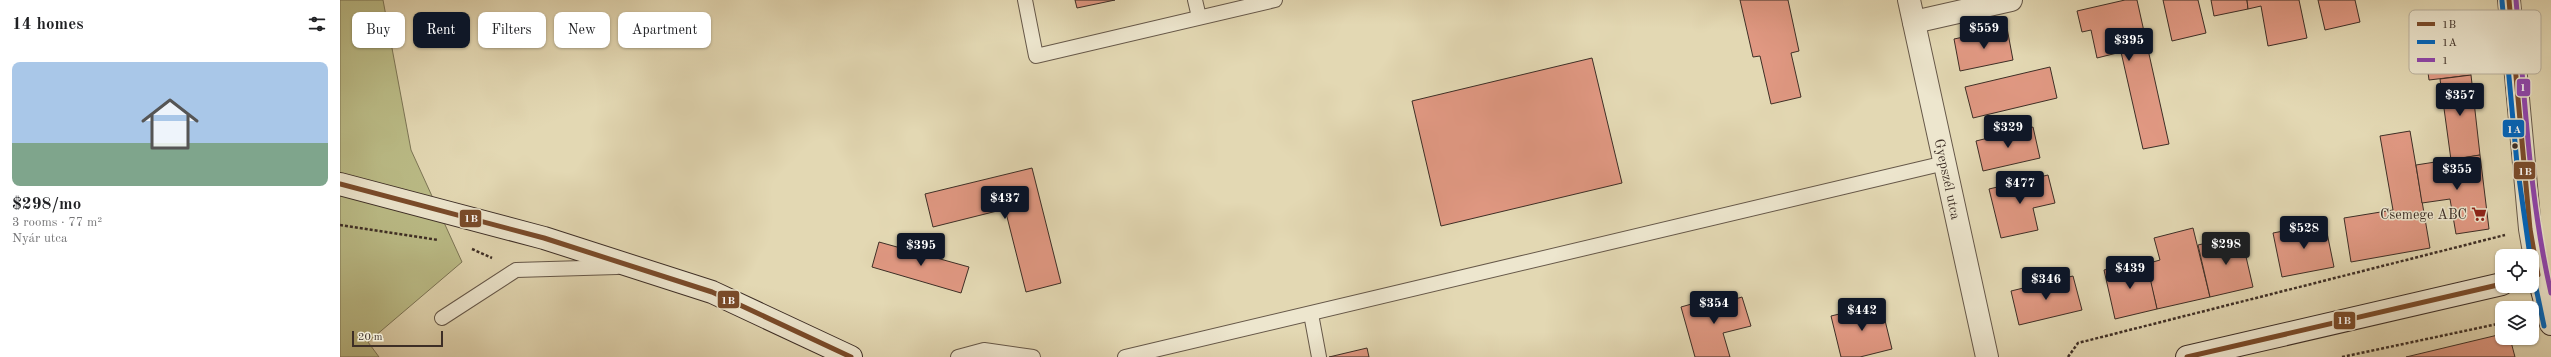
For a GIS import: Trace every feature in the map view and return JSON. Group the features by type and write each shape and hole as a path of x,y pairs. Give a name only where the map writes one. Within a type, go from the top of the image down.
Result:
{"street":[{"name":"Gyepszél utca","path":"1909,0 1987,357"},
{"path":"1914,22 2011,0"},
{"path":"2509,0 2510,10"},
{"path":"2516,74 2530,229 2551,324"},
{"path":"340,184 544,238 712,292 851,357"},
{"path":"2187,357 2495,286"}],"lane":[{"path":"1025,0 1036,56 1275,0"},
{"path":"1195,0 1199,17"},
{"path":"1125,357 1945,163"},
{"path":"442,318 516,270 631,266"},
{"path":"1311,314 1319,357"},
{"path":"958,357 984,350 1033,357"}],"path":[{"path":"340,225 445,241"},
{"path":"2068,357 2078,343 2530,229"},
{"path":"467,247 516,270"},
{"path":"2342,357 2495,324"}],"green space":[{"path":"340,0 383,0 385,12 352,12 352,48 392,48 411,150 462,262 368,342 379,357 340,357"}],"building":[{"path":"1075,0 1115,0 1077,8"},
{"path":"1740,0 1788,0 1799,51 1791,53 1801,97 1771,104 1760,56 1753,57"},
{"path":"2125,0 2137,0 2169,144 2143,149 2121,52 2097,58 2091,30 2082,32 2077,11"},
{"path":"2163,0 2198,0 2206,33 2172,41"},
{"path":"2211,0 2247,0 2248,9 2214,16"},
{"path":"2247,0 2299,0 2307,38 2268,46 2261,6 2248,9"},
{"path":"2318,0 2355,0 2360,22 2325,30"},
{"path":"2007,28 2013,60 1960,71 1954,39"},
{"path":"1592,58 1622,183 1441,226 1412,101"},
{"path":"2050,67 2057,98 1973,118 1965,87"},
{"path":"2428,74 2471,74 2471,75 2429,80"},
{"path":"2471,75 2480,155 2451,160 2440,79"},
{"path":"2033,127 2040,158 1983,171 1976,141"},
{"path":"2410,131 2430,248 2351,262 2344,218 2393,210 2380,136"},
{"path":"2480,155 2489,229 2456,234 2450,199 2422,203 2416,165"},
{"path":"1032,168 1061,283 1026,292 1005,209 933,227 925,194"},
{"path":"2048,175 2055,203 2033,208 2038,230 2001,238 1989,189"},
{"path":"2325,223 2334,267 2282,277 2273,233"},
{"path":"2193,228 2210,297 2157,309 2146,264 2160,260 2154,238"},
{"path":"2241,235 2253,287 2210,297 2198,245"},
{"path":"879,242 969,267 961,293 872,267"},
{"path":"2146,260 2157,309 2115,319 2104,270"},
{"path":"2073,276 2082,310 2019,325 2011,291"},
{"path":"1716,297 1718,304 1742,297 1751,326 1723,333 1730,357 1695,357 1681,307"},
{"path":"1881,304 1892,349 1860,357 1841,357 1831,316"},
{"path":"2495,336 2495,345 2512,345 2515,357 2406,357"},
{"path":"1367,348 1369,357 1329,357"}],"transit line":[{"name":"1B","path":"2509,0 2510,10"},
{"name":"1","path":"2516,0 2517,10"},
{"name":"1A","path":"2502,1 2503,10"},
{"name":"1A","path":"2509,74 2517,164 2529,249"},
{"name":"1B","path":"2516,74 2530,229 2533,249"},
{"name":"1","path":"2522,74 2533,184 2551,293"},
{"name":"1B","path":"340,184 544,238 712,292 851,357"},
{"name":"1B","path":"2187,357 2495,286"},
{"name":"1A","path":"2537,293 2544,326"}],"place":[{"name":"Csemege ABC","path":"2479,214"}]}
